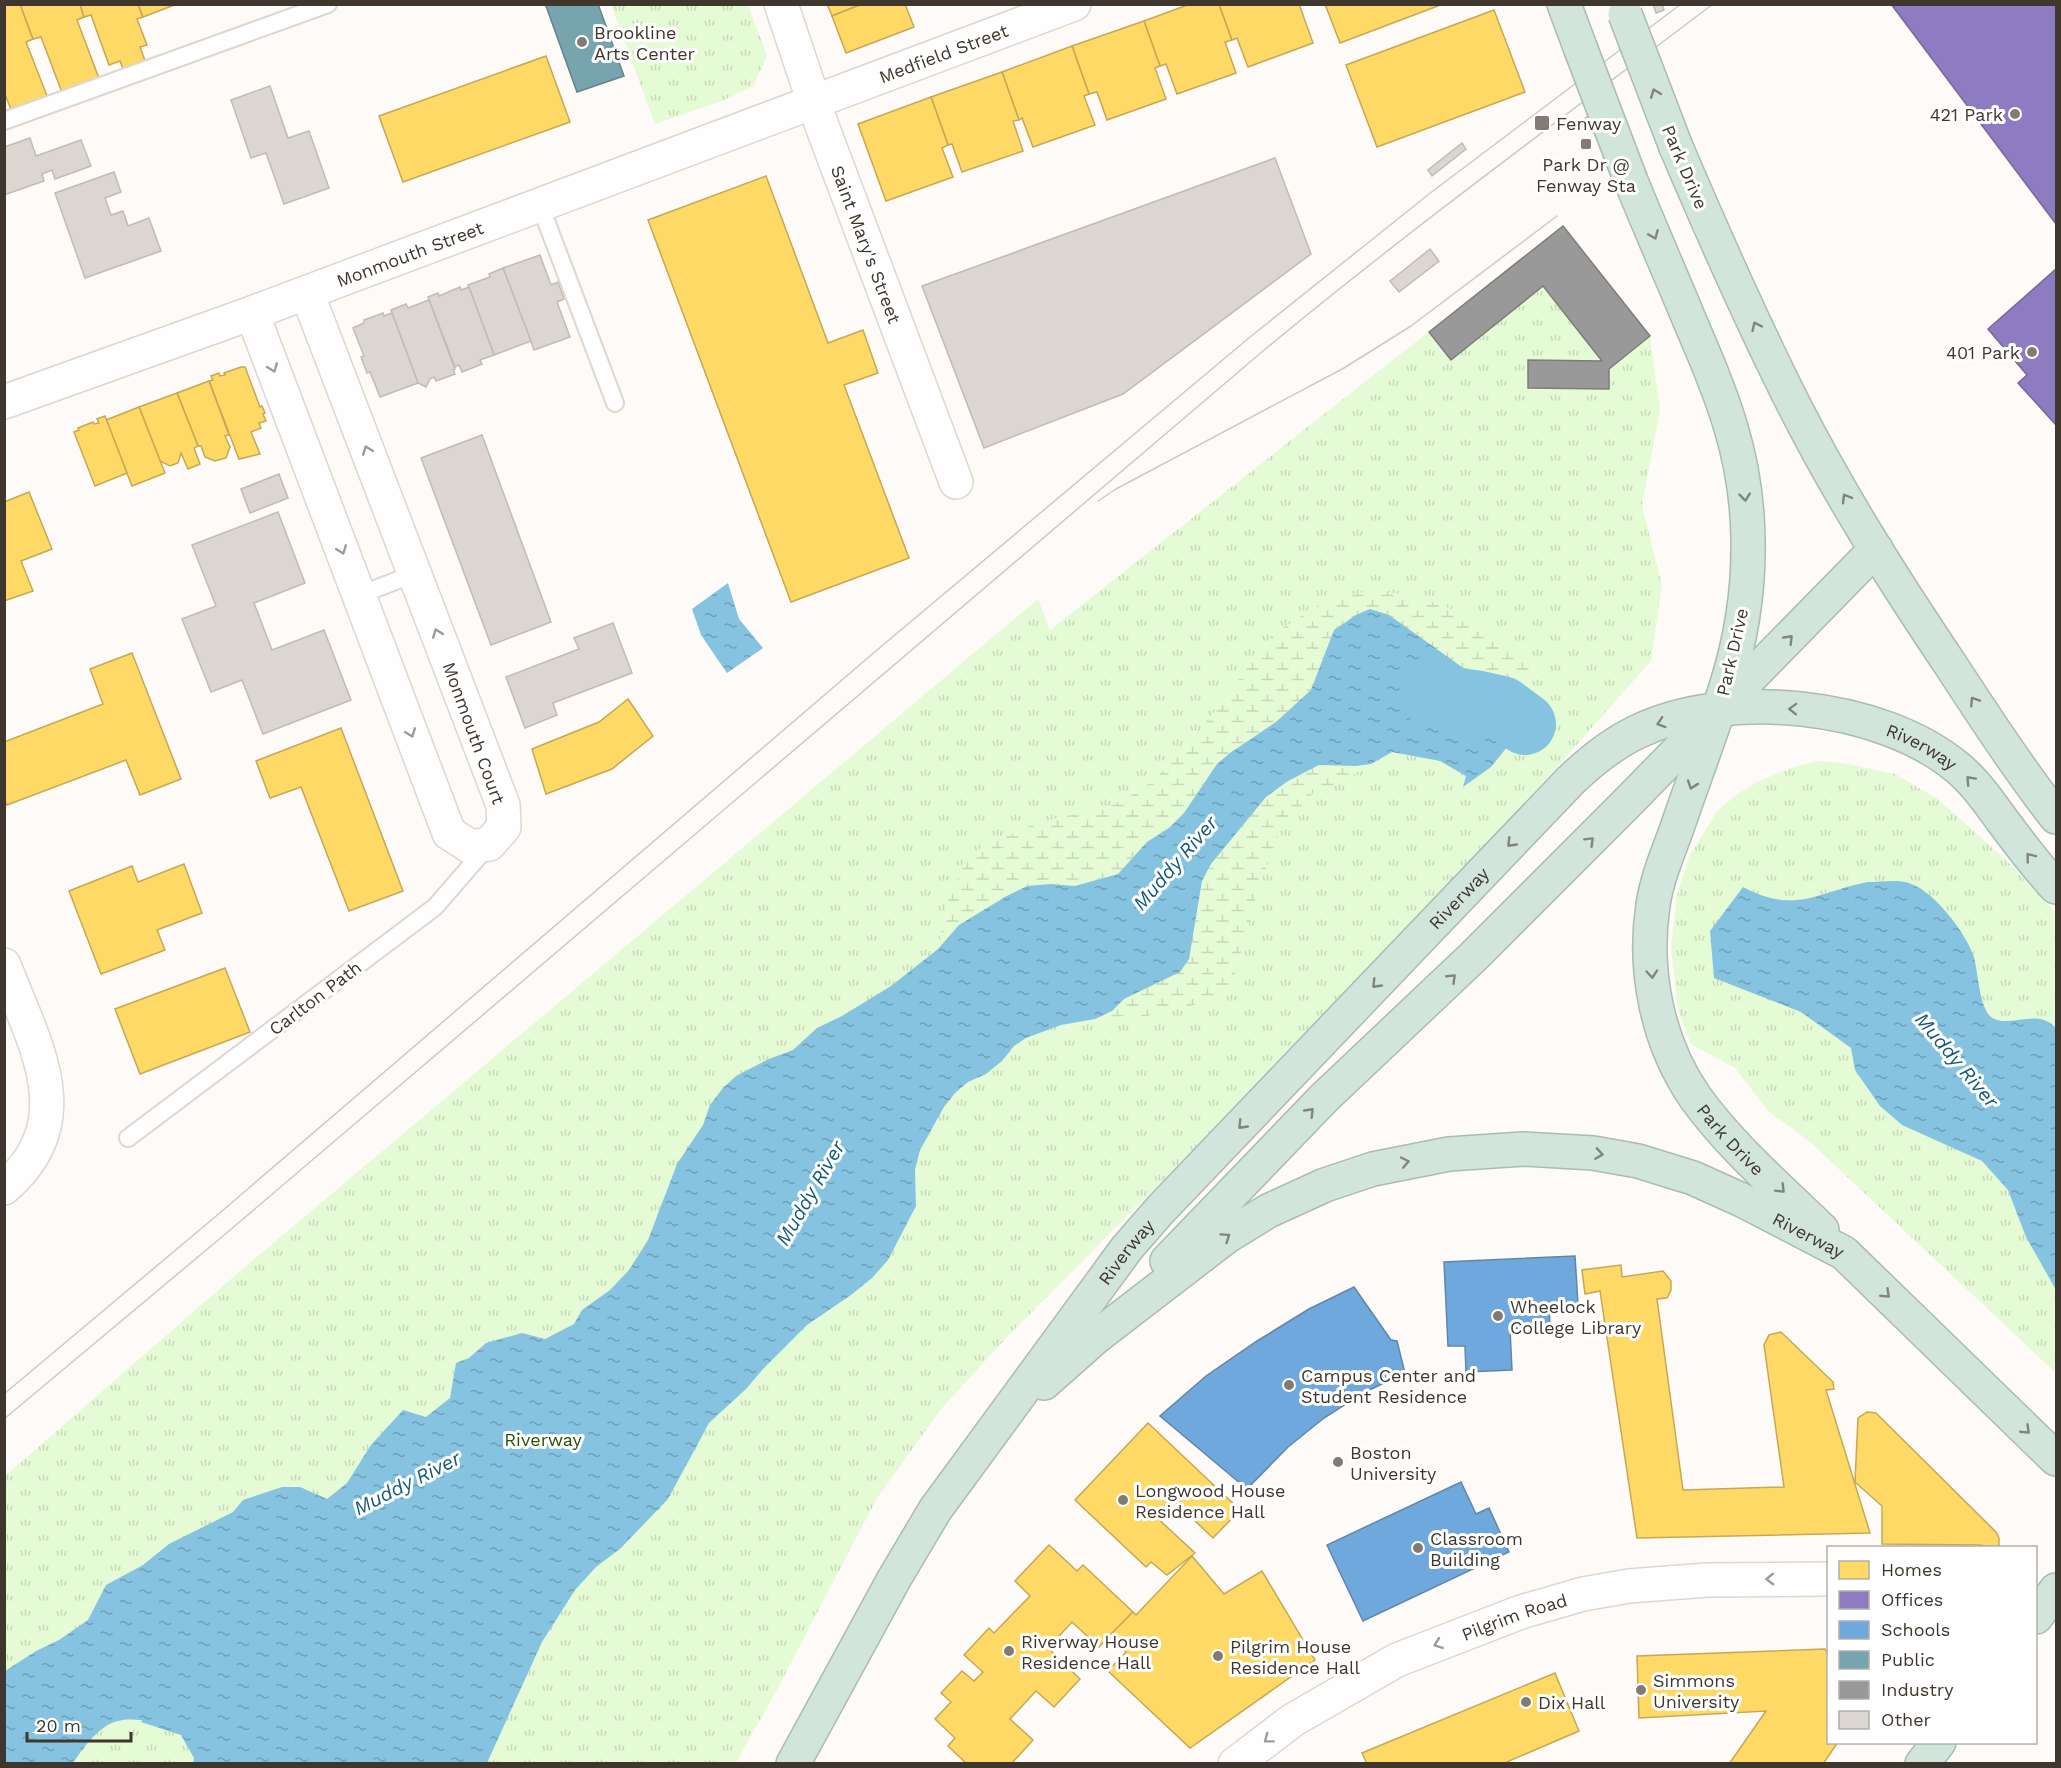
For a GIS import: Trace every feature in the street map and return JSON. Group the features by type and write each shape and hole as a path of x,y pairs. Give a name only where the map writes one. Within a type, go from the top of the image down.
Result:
{"highway":[{"name":"Park Drive","path":"1564,4 1631,182 1728,413 1741,459 1748,521 1744,605 1735,655 1662,869 1653,904 1650,938 1651,972 1657,1011 1678,1066 1699,1102 1747,1156 1844,1253"},
{"name":"Park Drive","path":"1623,9 1676,147 1732,275 1777,372 1810,435 1876,549 1983,716 2056,817"},
{"path":"1096,1337 1324,1098 1473,957 1876,549"},
{"name":"Riverway","path":"793,1764 909,1551 935,1510 1100,1283 1161,1209 1571,780 1601,753 1636,732 1668,720 1718,710 1763,708 1814,710 1870,722 1922,744 1946,758 1972,781 2032,860 2056,887"},
{"name":"Riverway","path":"976,1453 1039,1388 1096,1337 1212,1247 1268,1211 1349,1177 1392,1165 1449,1154 1537,1149 1593,1153 1638,1161 1693,1178 1718,1188 1844,1253 2056,1459"},
{"path":"1922,1764 1938,1744"}],"street":[{"name":"Saint Mary's Street","path":"781,4 813,102 956,482"},
{"name":"Medfield Street","path":"813,102 1074,4"},
{"name":"Monmouth Street","path":"4,402 307,293 813,102"},
{"name":"Monmouth Court","path":"307,293 502,805 504,827 489,844"},
{"path":"252,313 449,833 471,847 489,844"},
{"path":"4,965 38,1055 47,1099 47,1118 42,1139 32,1160 4,1188"},
{"name":"Pilgrim Road","path":"1235,1764 1293,1720 1397,1660 1521,1612 1582,1594 1629,1586 1707,1580 1827,1579"}],"lane":[{"path":"4,121 328,4"},
{"path":"540,205 615,403"},
{"path":"359,595 414,574"},
{"name":"Carlton Path","path":"128,1138 435,907 489,844"}],"green space":[{"path":"611,5 748,5 767,56 753,86 722,101 655,124"},
{"name":"Riverway","path":"1563,226 1650,336 1660,410 1642,505 1662,586 1651,661 1518,811 1415,921 1009,1335 941,1409 877,1498 736,1763 5,1763 4,1477 240,1271 1038,599 1050,630"},
{"path":"1374,589 1451,609 1528,657 1541,669 1511,702 1389,615 1334,630 1311,690 1276,722 1217,764 1184,813 1169,828 1147,842 1118,874 1075,886 1051,884 1027,886 959,925 938,949 946,905 965,862 978,850 993,839 1010,835 1036,823 1107,807 1138,792 1157,777 1200,730 1240,678 1251,658 1278,631 1325,601"},
{"path":"1817,761 1843,763 1895,774 1938,799 2007,861 2056,913 2056,1373 1808,1140 1768,1111 1735,1068 1691,1044 1678,1010 1671,949 1677,895 1689,857 1717,811 1739,793 1757,782 1791,768"},
{"path":"1371,764 1339,783 1315,791 1281,828 1257,892 1234,978 1223,996 1184,1008 1142,1017 1095,1019 1112,1011 1124,999 1161,980 1189,959 1202,881 1211,864 1266,797 1288,781 1319,765 1356,766"}],"water":[{"path":"728,583 739,619 763,648 727,673 701,635 692,609"},
{"path":"1370,609 1389,615 1511,702 1516,736 1491,767 1463,787 1466,776 1440,761 1392,752 1371,764 1319,765 1288,781 1266,797 1211,864 1202,881 1189,959 1180,972 1124,999 1112,1011 1095,1019 1061,1025 1026,1038 1014,1046 1002,1061 986,1074 968,1082 955,1093 944,1107 920,1150 915,1170 916,1206 888,1260 872,1278 851,1295 807,1325 746,1389 709,1423 668,1499 621,1548 596,1567 575,1590 542,1642 487,1763 193,1763 194,1758 181,1735 141,1722 142,1720 123,1720 100,1730 73,1763 5,1763 5,1671 36,1651 59,1640 88,1620 106,1585 143,1565 169,1544 233,1512 243,1500 282,1487 300,1487 327,1499 347,1483 371,1445 403,1410 426,1417 450,1398 456,1363 469,1358 486,1343 522,1333 545,1339 574,1324 582,1310 610,1290 629,1270 648,1240 677,1164 703,1125 710,1105 736,1076 793,1050 817,1028 842,1016 891,986 938,949 959,925 1005,897 1027,886 1051,884 1075,886 1118,874 1147,842 1169,828 1184,813 1217,764 1276,722 1311,690 1334,630 1356,615"},
{"path":"1894,881 1919,887 1948,914 1970,947 1983,1003 1989,1015 2004,1021 2041,1019 2049,1022 2056,1029 2056,1290 2026,1237 2008,1190 1982,1161 1902,1125 1880,1106 1855,1070 1851,1048 1801,1012 1714,978 1710,931 1743,887 1762,895 1793,900 1806,899 1868,882"}],"building: Homes":[{"path":"4,4 20,4 33,39 26,42 49,101 13,114 4,92"},
{"path":"20,4 80,4 84,17 77,20 100,81 63,95 41,37 33,39"},
{"path":"80,4 138,4 143,17 137,19 147,45 140,47 147,66 125,74 120,61 109,65 91,15 84,17"},
{"path":"138,4 177,4 143,17"},
{"path":"827,4 862,4 832,16"},
{"path":"862,4 905,4 914,27 846,53 832,16"},
{"path":"1190,4 1219,4 1232,40 1225,42 1236,73 1177,94 1166,64 1160,66 1144,21"},
{"path":"1219,4 1299,4 1313,43 1248,67 1237,38 1232,40"},
{"path":"1325,4 1443,4 1340,43"},
{"path":"1494,10 1525,92 1377,147 1346,65"},
{"path":"1144,21 1160,66 1155,68 1166,99 1107,120 1097,92 1089,94 1072,46"},
{"path":"1072,46 1089,94 1084,96 1095,125 1033,147 1022,118 1019,120 1002,72"},
{"path":"546,56 570,122 403,182 379,116"},
{"path":"1002,72 1019,120 1013,121 1023,151 962,172 952,144 948,145 931,97"},
{"path":"931,97 948,145 942,148 953,177 886,201 858,124"},
{"path":"766,176 828,343 863,330 878,373 844,385 909,558 791,602 648,220"},
{"path":"245,367 260,407 262,406 265,413 263,414 266,421 259,423 261,428 251,432 260,454 239,459 209,381 213,380 211,376 219,373 220,376 225,375 224,373"},
{"path":"209,381 229,435 225,436 230,447 226,458 215,461 205,457 201,446 198,446 177,393"},
{"path":"177,393 198,446 194,448 200,464 188,469 181,453 178,463 170,466 160,461 139,407"},
{"path":"139,407 165,473 132,486 106,420"},
{"path":"105,416 127,473 95,486 74,432 93,422 94,424 99,423 97,419"},
{"path":"29,492 52,549 21,561 33,591 4,601 4,502"},
{"path":"132,653 181,779 140,795 126,760 7,805 4,798 4,742 103,704 90,669"},
{"path":"628,699 653,736 612,769 546,794 532,749 599,722"},
{"path":"341,728 403,891 349,911 301,787 270,798 256,761"},
{"path":"184,864 202,913 157,930 165,950 101,974 69,891 132,866 138,882"},
{"path":"225,968 250,1032 140,1074 115,1009"},
{"path":"1621,1265 1622,1277 1663,1271 1671,1281 1671,1290 1667,1298 1657,1299 1683,1490 1784,1487 1764,1345 1769,1335 1781,1332 1833,1382 1834,1389 1826,1390 1870,1533 1637,1538 1600,1291 1585,1294 1582,1270"},
{"path":"1867,1412 1876,1413 1996,1532 1999,1546 1882,1544 1882,1506 1855,1482 1858,1418"},
{"name":"Longwood House Residence Hall","path":"1148,1423 1240,1510 1213,1538 1172,1499 1155,1516 1195,1553 1167,1575 1151,1562 1146,1567 1075,1500"},
{"name":"Riverway House Residence Hall","path":"1049,1545 1077,1571 1083,1565 1133,1612 1099,1647 1072,1622 1048,1648 1080,1679 1054,1707 1036,1691 1010,1719 1033,1740 1011,1764 967,1764 948,1746 955,1738 935,1719 951,1702 941,1693 962,1671 974,1681 983,1672 964,1655 989,1628 994,1633 1030,1596 1015,1581"},
{"name":"Pilgrim House Residence Hall","path":"1192,1556 1224,1594 1262,1571 1315,1660 1190,1748 1108,1671 1126,1652 1109,1636 1133,1612 1136,1615"},
{"path":"1825,1649 1827,1653 1827,1744 1837,1744 1823,1764 1729,1764 1766,1711 1639,1718 1637,1656"},
{"name":"Dix Hall","path":"1555,1673 1579,1731 1502,1764 1367,1764 1362,1753"}],"building: Offices":[{"name":"421 Park","path":"1891,4 2056,4 2056,224"},
{"name":"401 Park","path":"2056,269 2056,425 2018,383 2027,375 1988,329"}],"building: Schools":[{"name":"Wheelock College Library","path":"1575,1256 1578,1304 1549,1306 1550,1327 1510,1329 1512,1370 1466,1372 1465,1346 1448,1346 1444,1262"},
{"name":"Campus Center and Student Residence","path":"1354,1287 1391,1340 1397,1341 1405,1373 1363,1393 1324,1418 1288,1447 1247,1489 1160,1416 1206,1376 1257,1341 1309,1309"},
{"name":"Classroom Building","path":"1461,1482 1476,1514 1489,1508 1509,1552 1363,1621 1327,1545"}],"building: Public":[{"path":"549,4 598,4 624,76 577,92 546,6"}],"building: Industry":[{"path":"1563,226 1650,336 1609,369 1609,389 1528,388 1528,360 1602,361 1543,286 1451,360 1429,332"}],"building: Other":[{"path":"1653,4 1662,4 1664,10 1656,13"},
{"path":"270,86 288,138 309,131 329,188 284,204 266,153 251,158 231,100"},
{"path":"1598,108 1603,114 1588,125 1583,120"},
{"path":"30,138 36,156 81,140 91,166 55,179 52,170 42,174 44,181 4,195 4,147"},
{"path":"1462,143 1466,149 1432,176 1428,170"},
{"path":"1275,158 1311,254 1123,394 984,448 922,286"},
{"path":"114,172 121,192 105,198 111,215 123,211 128,226 149,218 161,251 85,278 55,193"},
{"path":"1430,249 1439,261 1399,292 1390,281"},
{"path":"540,255 551,285 558,282 564,299 557,302 570,337 534,350 503,268"},
{"path":"503,268 531,341 494,355 468,285 490,277 489,274"},
{"path":"460,287 461,290 469,287 494,355 480,360 482,364 462,372 459,365 455,367 428,297 438,293 439,296"},
{"path":"429,300 455,374 436,381 434,377 430,379 426,387 418,383 391,310 406,304 408,308"},
{"path":"383,313 384,316 392,313 418,383 380,397 370,372 367,373 361,357 364,356 353,328 364,323 364,320"},
{"path":"482,435 551,622 491,645 421,458"},
{"path":"279,474 288,498 250,513 241,489"},
{"path":"278,512 305,583 254,603 272,650 324,630 351,700 263,734 242,680 211,692 182,619 216,606 192,545"},
{"path":"613,623 632,673 553,703 557,715 525,728 506,677 579,649 574,638"}],"waterway":[{"name":"Muddy River","path":"1431,696 1502,707 1525,724"}],"tram line":[{"path":"4,1394 215,1217 877,650 1250,337 1429,194 1681,4"},
{"path":"4,1419 223,1236 1263,351 1430,218 1713,4"},
{"path":"1098,501 1116,489 1344,368 1411,326 1557,216"}],"place":[{"name":"Brookline Arts Center","path":"582,42"},
{"name":"421 Park","path":"2015,114"},
{"name":"Fenway","path":"1542,123"},
{"name":"Park Dr @ Fenway Sta","path":"1586,144"},
{"name":"401 Park","path":"2032,352"},
{"name":"Wheelock College Library","path":"1498,1316"},
{"name":"Campus Center and Student Residence","path":"1289,1385"},
{"name":"Boston University","path":"1338,1462"},
{"name":"Longwood House Residence Hall","path":"1123,1500"},
{"name":"Classroom Building","path":"1418,1548"},
{"name":"Riverway House Residence Hall","path":"1009,1651"},
{"name":"Pilgrim House Residence Hall","path":"1218,1656"},
{"name":"Simmons University","path":"1641,1690"},
{"name":"Dix Hall","path":"1526,1702"}]}
